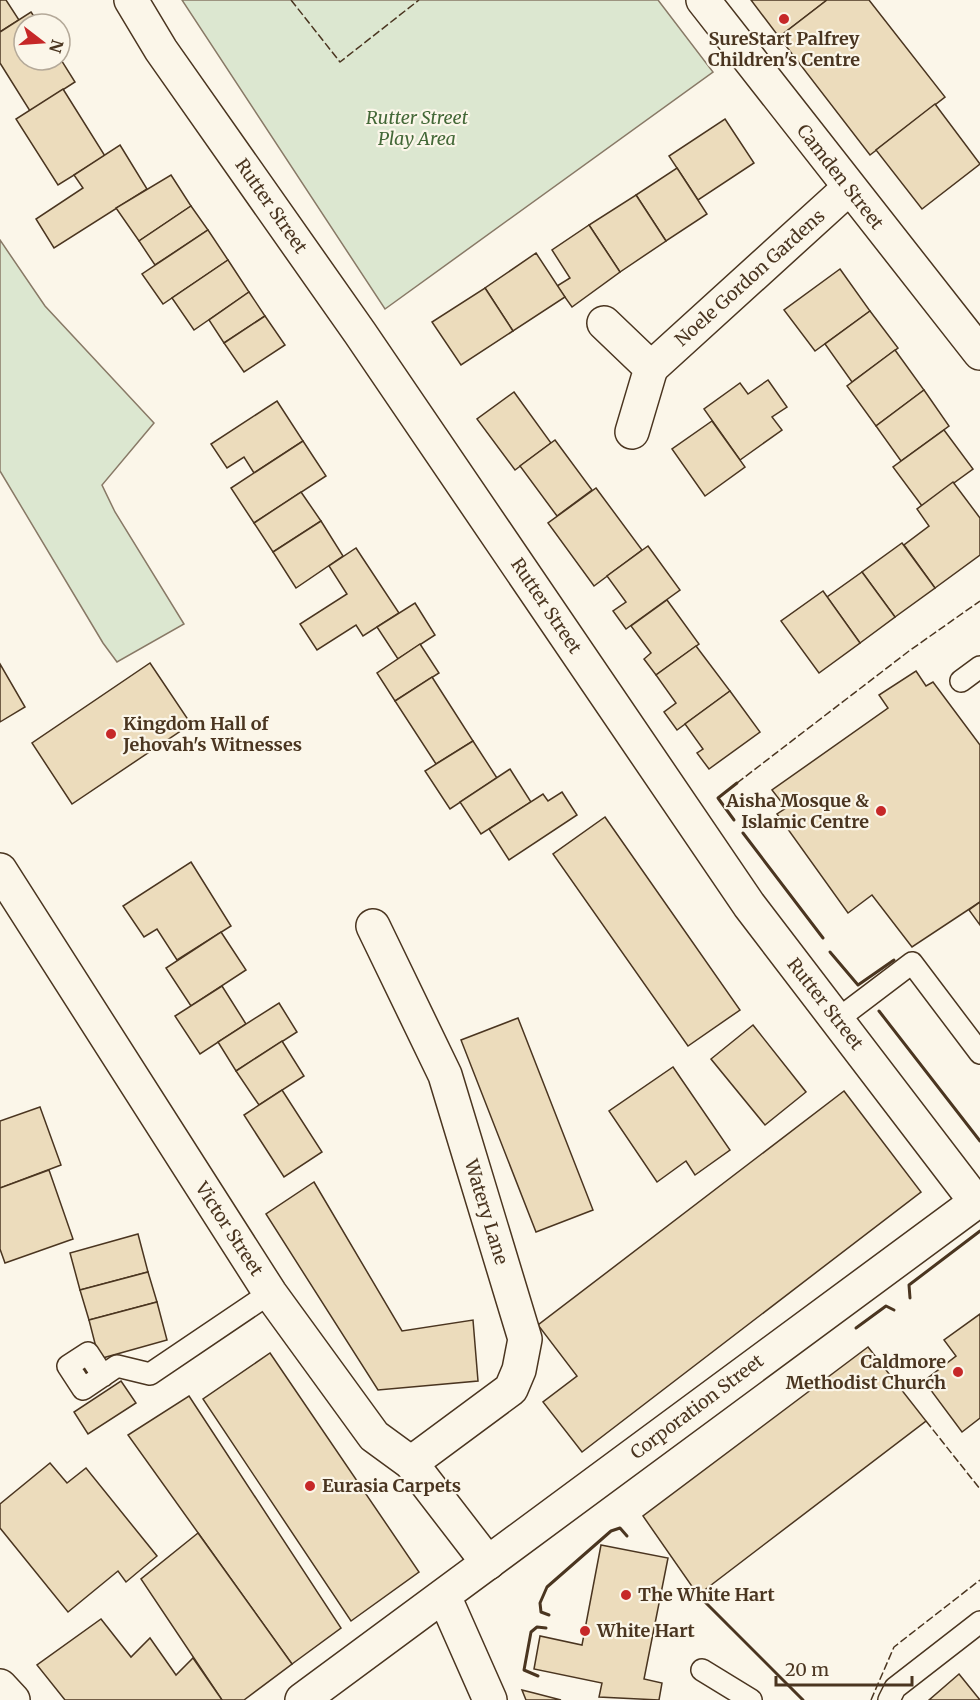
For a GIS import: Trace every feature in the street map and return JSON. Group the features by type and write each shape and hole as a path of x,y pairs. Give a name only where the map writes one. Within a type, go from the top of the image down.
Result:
{"street":[{"name":"Rutter Street","path":"131,0 161,50 360,333 749,905 978,1200"},
{"name":"Camden Street","path":"703,0 980,353"},
{"name":"Noele Gordon Gardens","path":"651,368 849,188"},
{"path":"604,323 651,368 632,432"},
{"name":"Victor Street","path":"0,870 270,1293 374,1436 411,1463 488,1563"},
{"name":"Watery Lane","path":"373,926 445,1075 525,1339 519,1370 511,1389 411,1463"},
{"name":"Corporation Street","path":"303,1700 978,1200"},
{"path":"444,1596 490,1700"},
{"path":"0,1686 13,1700"}],"lane":[{"path":"961,681 980,667"},
{"path":"838,1019 912,963 980,1053"},
{"path":"103,1376 117,1366 150,1374 270,1293"},
{"path":"889,1700 895,1688 980,1622"},
{"path":"702,1670 751,1700"}],"green space":[{"name":"Rutter Street Play Area","path":"182,0 658,0 713,72 385,309"},
{"path":"0,240 45,306 154,423 102,485 115,512 184,624 117,662 103,643 0,471"}],"building":[{"path":"0,0 6,0 14,12 12,24 0,32"},
{"name":"SureStart Palfrey Children's Centre","path":"751,0 827,0 779,37"},
{"path":"827,0 869,0 945,97 870,155 779,37"},
{"path":"12,24 12,72 69,72 75,82 30,111 0,63 0,32"},
{"path":"63,89 105,156 58,185 16,119"},
{"path":"935,104 980,164 922,209 876,150"},
{"path":"725,119 754,163 698,200 669,156"},
{"path":"120,145 147,189 54,248 36,219 83,188 74,175"},
{"path":"677,168 707,214 666,241 636,195"},
{"path":"171,175 191,206 139,241 116,208"},
{"path":"636,195 666,241 620,272 589,225"},
{"path":"191,206 208,230 155,265 139,241"},
{"path":"589,225 620,272 572,307 557,286 570,278 552,250"},
{"path":"208,230 228,260 163,304 142,274"},
{"path":"536,253 565,297 513,331 485,288"},
{"path":"228,260 249,292 194,330 172,298"},
{"path":"840,269 870,311 815,351 784,310"},
{"path":"485,288 513,331 461,365 432,322"},
{"path":"249,292 265,316 224,343 209,320"},
{"path":"870,311 898,348 852,382 825,344"},
{"path":"265,316 285,345 244,372 224,343"},
{"path":"895,350 924,390 876,426 847,386"},
{"path":"768,380 787,407 772,417 782,430 740,460 704,409 740,383 748,394"},
{"path":"924,390 949,426 901,461 876,426"},
{"path":"514,392 551,443 515,470 477,419"},
{"path":"277,401 303,441 254,473 244,457 227,468 211,444"},
{"path":"712,421 745,467 705,496 672,449"},
{"path":"944,430 973,469 922,506 893,467"},
{"path":"555,440 592,490 557,516 520,466"},
{"path":"303,441 326,476 254,523 231,488"},
{"path":"953,482 980,518 980,555 935,588 904,545 929,526 917,509"},
{"path":"596,488 642,550 594,586 548,523"},
{"path":"301,492 321,521 273,552 254,523"},
{"path":"321,521 343,556 296,588 273,552"},
{"path":"902,543 935,588 895,617 862,572"},
{"path":"648,546 680,590 626,629 613,611 626,602 607,576"},
{"path":"356,548 399,613 363,636 356,625 317,650 300,624 347,594 329,566"},
{"path":"862,572 895,617 860,643 827,597"},
{"path":"823,591 860,643 819,673 781,621"},
{"path":"667,600 699,644 656,675 644,659 651,653 631,626"},
{"path":"415,603 435,635 398,659 377,627"},
{"path":"420,644 439,673 395,701 377,673"},
{"path":"696,646 730,691 677,730 664,712 676,703 656,675"},
{"name":"Kingdom Hall of Jehovah's Witnesses","path":"150,663 191,724 72,804 32,743"},
{"path":"0,664 25,707 0,722"},
{"name":"Aisha Mosque & Islamic Centre","path":"916,671 926,686 933,682 980,745 980,902 912,947 872,895 848,913 777,814 786,808 772,790 888,708 879,695"},
{"path":"432,677 473,741 436,764 395,701"},
{"path":"730,691 760,732 709,769 697,753 703,749 685,724"},
{"path":"473,741 497,778 450,809 425,771"},
{"path":"510,769 531,802 481,834 460,802"},
{"path":"562,792 577,815 509,860 489,829 543,794 548,801"},
{"path":"605,817 740,1010 688,1046 553,854"},
{"path":"191,862 231,926 177,960 157,929 144,937 123,906"},
{"path":"980,902 980,925 969,910"},
{"path":"221,932 246,970 191,1006 166,968"},
{"path":"222,986 246,1024 200,1054 175,1016"},
{"path":"279,1003 297,1032 236,1071 218,1042"},
{"path":"518,1018 593,1210 536,1232 461,1040"},
{"path":"753,1025 806,1092 765,1125 711,1059"},
{"path":"282,1041 304,1076 259,1105 236,1071"},
{"path":"673,1067 730,1150 695,1175 686,1161 657,1182 609,1111"},
{"path":"282,1090 322,1152 284,1177 244,1115"},
{"path":"844,1091 921,1192 582,1452 543,1402 577,1376 538,1325"},
{"path":"40,1107 61,1165 0,1188 0,1121"},
{"path":"49,1170 73,1239 5,1263 0,1249 0,1188"},
{"path":"314,1182 402,1331 473,1320 478,1381 378,1390 266,1214"},
{"path":"138,1234 148,1272 80,1290 70,1253"},
{"path":"148,1272 157,1302 89,1320 80,1290"},
{"path":"157,1302 167,1340 99,1359 89,1320"},
{"name":"Caldmore Methodist Church","path":"980,1314 980,1418 962,1432 924,1381 956,1356 944,1340"},
{"path":"868,1347 926,1421 698,1595 643,1516"},
{"name":"Eurasia Carpets","path":"270,1353 419,1572 351,1621 203,1399"},
{"path":"121,1381 136,1403 88,1434 74,1412"},
{"path":"189,1396 341,1628 292,1664 128,1435"},
{"path":"50,1463 67,1483 86,1468 157,1556 126,1582 118,1571 68,1612 0,1528 0,1504"},
{"path":"198,1533 292,1664 244,1700 222,1700 141,1579"},
{"name":"The White Hart","path":"601,1545 668,1558 644,1679 662,1683 659,1700 599,1697 602,1683 534,1669 540,1636 582,1645"},
{"path":"101,1619 131,1657 150,1638 176,1675 193,1658 222,1700 65,1700 37,1665"},
{"path":"959,1674 980,1700 929,1700"},
{"path":"522,1690 534,1693 561,1700 526,1700"}],"fence":[{"path":"291,0 340,62 419,0"},
{"path":"737,783 909,651 980,601"},
{"path":"926,1421 980,1489"},
{"path":"871,1700 894,1647 980,1580"}],"wall":[{"path":"734,820 718,798 737,783"},
{"path":"743,833 823,938"},
{"path":"830,952 858,985 894,960"},
{"path":"879,1011 980,1141"},
{"path":"910,1298 909,1285 980,1231"},
{"path":"856,1328 886,1306 894,1310"},
{"path":"549,1615 541,1612 540,1603 547,1587 611,1531 620,1528 627,1536"},
{"path":"698,1595 803,1700"},
{"path":"538,1676 524,1670 531,1632 537,1627 546,1628"}],"place":[{"name":"SureStart Palfrey Children's Centre","path":"784,19"},
{"name":"Kingdom Hall of Jehovah's Witnesses","path":"111,734"},
{"name":"Aisha Mosque & Islamic Centre","path":"881,811"},
{"name":"Caldmore Methodist Church","path":"958,1372"},
{"name":"Eurasia Carpets","path":"310,1486"},
{"name":"The White Hart","path":"626,1595"},
{"name":"White Hart","path":"585,1631"}]}
